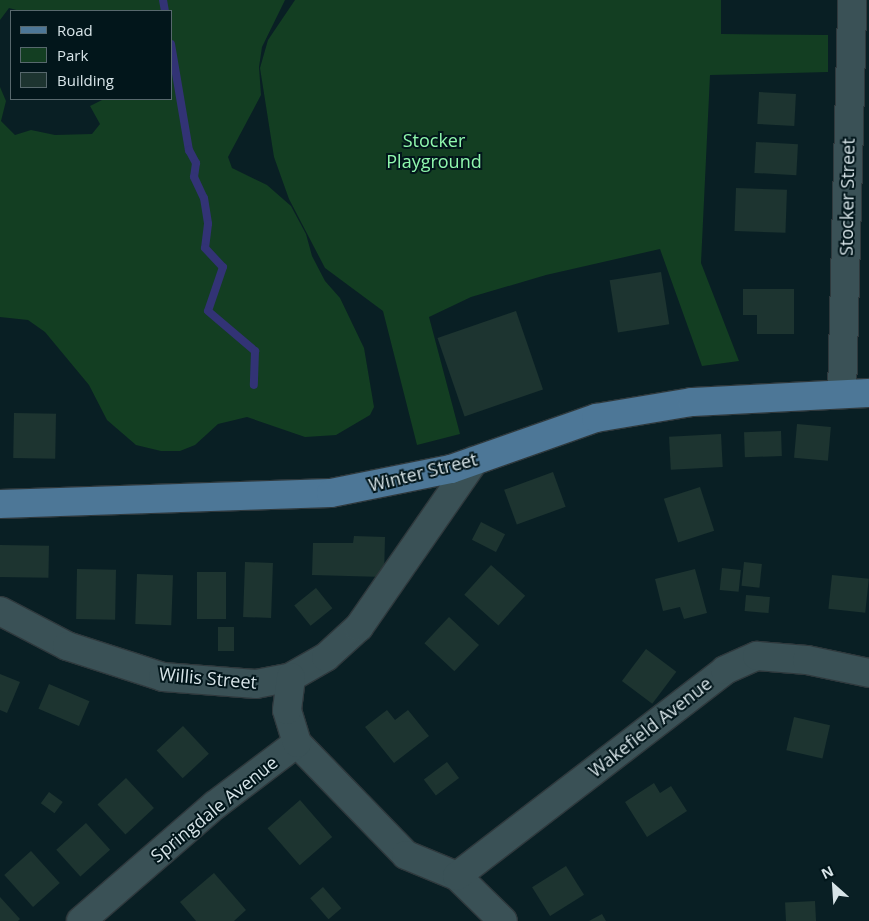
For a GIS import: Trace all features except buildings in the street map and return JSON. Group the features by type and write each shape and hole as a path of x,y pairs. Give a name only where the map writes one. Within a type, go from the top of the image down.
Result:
{"main road":[{"name":"Winter Street","path":"0,504 331,493 452,469 596,418 692,402 869,393"}],"street":[{"name":"Stocker Street","path":"842,393 860,70 852,0"},
{"name":"Willis Street","path":"0,611 67,646 163,677 256,684 291,677 326,657 359,627 474,461"},
{"name":"Wakefield Avenue","path":"457,876 725,670 757,656 807,660 869,673"},
{"path":"291,677 286,710 297,743 406,855 457,876 503,921"},
{"name":"Springdale Avenue","path":"81,921 215,805 297,743"}],"green space":[{"path":"0,0 285,0 262,47 259,67 261,95 228,157 232,168 267,185 291,206 306,234 312,256 325,281 340,298 364,348 374,407 370,415 336,435 305,437 247,417 218,424 195,445 180,451 161,451 136,445 107,420 89,385 45,332 28,320 0,317 0,87 6,101 1,121 15,135 31,130 55,135 92,134 100,124 90,106 102,100 172,100 172,10 16,10 9,8 0,20"},
{"name":"Stocker Playground","path":"295,0 721,0 721,34 828,35 828,72 710,75 701,263 739,361 702,366 660,249 546,275 471,297 429,317 460,434 417,445 383,311 325,268 289,199 274,157 260,68 268,40"}],"waterway":[{"path":"163,0 165,10"},
{"path":"172,50 189,150 196,163 194,177 204,198 208,224 205,248 223,267 208,311 255,351 254,385"}]}
